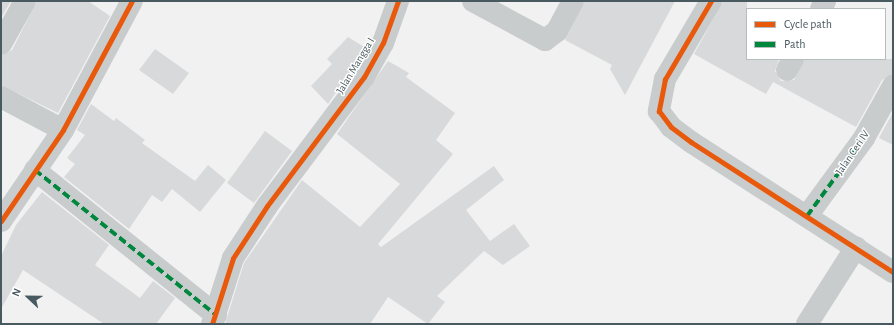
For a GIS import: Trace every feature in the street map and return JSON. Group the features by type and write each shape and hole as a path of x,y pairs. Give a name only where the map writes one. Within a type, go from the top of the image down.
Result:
{"street":[{"path":"1,44 24,1"},
{"path":"1,221 63,130 132,1"},
{"name":"Jalan Mangga I","path":"214,320 233,258 267,206 322,137 364,77 383,43 398,1"},
{"path":"472,1 497,15 548,39 557,31 573,1"},
{"path":"712,1 665,79 659,111 671,127 691,142 893,272"},
{"name":"Jalan Ceri IV","path":"807,216 864,138 893,86"},
{"path":"1,97 63,130"},
{"path":"35,170 214,320"},
{"path":"807,324 856,247"}],"building":[{"path":"1,1 11,1 1,18"},
{"path":"37,1 88,1 110,16 58,113 1,85 1,56 12,50"},
{"path":"585,1 675,1 625,95 610,69 612,65 565,40"},
{"path":"723,1 747,1 746,60 779,60 775,71 781,81 794,80 804,60 893,59 893,74 882,80 856,127 773,82 766,94 694,54"},
{"path":"348,37 366,48 328,104 311,86 332,64 327,59"},
{"path":"155,49 189,73 173,94 139,70"},
{"path":"388,61 409,73 406,77 455,113 436,140 453,154 378,244 381,247 494,166 504,180 466,210 490,241 514,224 530,246 503,265 484,251 437,296 445,302 428,324 388,297 370,324 225,324 244,263 302,180 360,227 400,184 337,134"},
{"path":"91,104 114,121 116,118 145,140 142,143 195,181 208,165 226,180 200,212 172,189 162,202 152,195 129,229 64,177 75,164 67,158 85,135 77,130"},
{"path":"893,112 893,145 879,138"},
{"path":"265,131 292,151 254,203 227,183"},
{"path":"42,192 109,245 95,265 140,298 153,281 175,298 156,324 104,324 23,270 1,309 1,256 16,225"}],"marked path":[{"path":"807,216 864,138"},
{"path":"35,170 216,315"}],"cycle path":[{"path":"1,221 63,130 132,1"},
{"path":"212,324 233,258 267,206 364,77 383,43 398,1"},
{"path":"711,1 665,79 659,111 671,127 691,142 893,272"}]}
